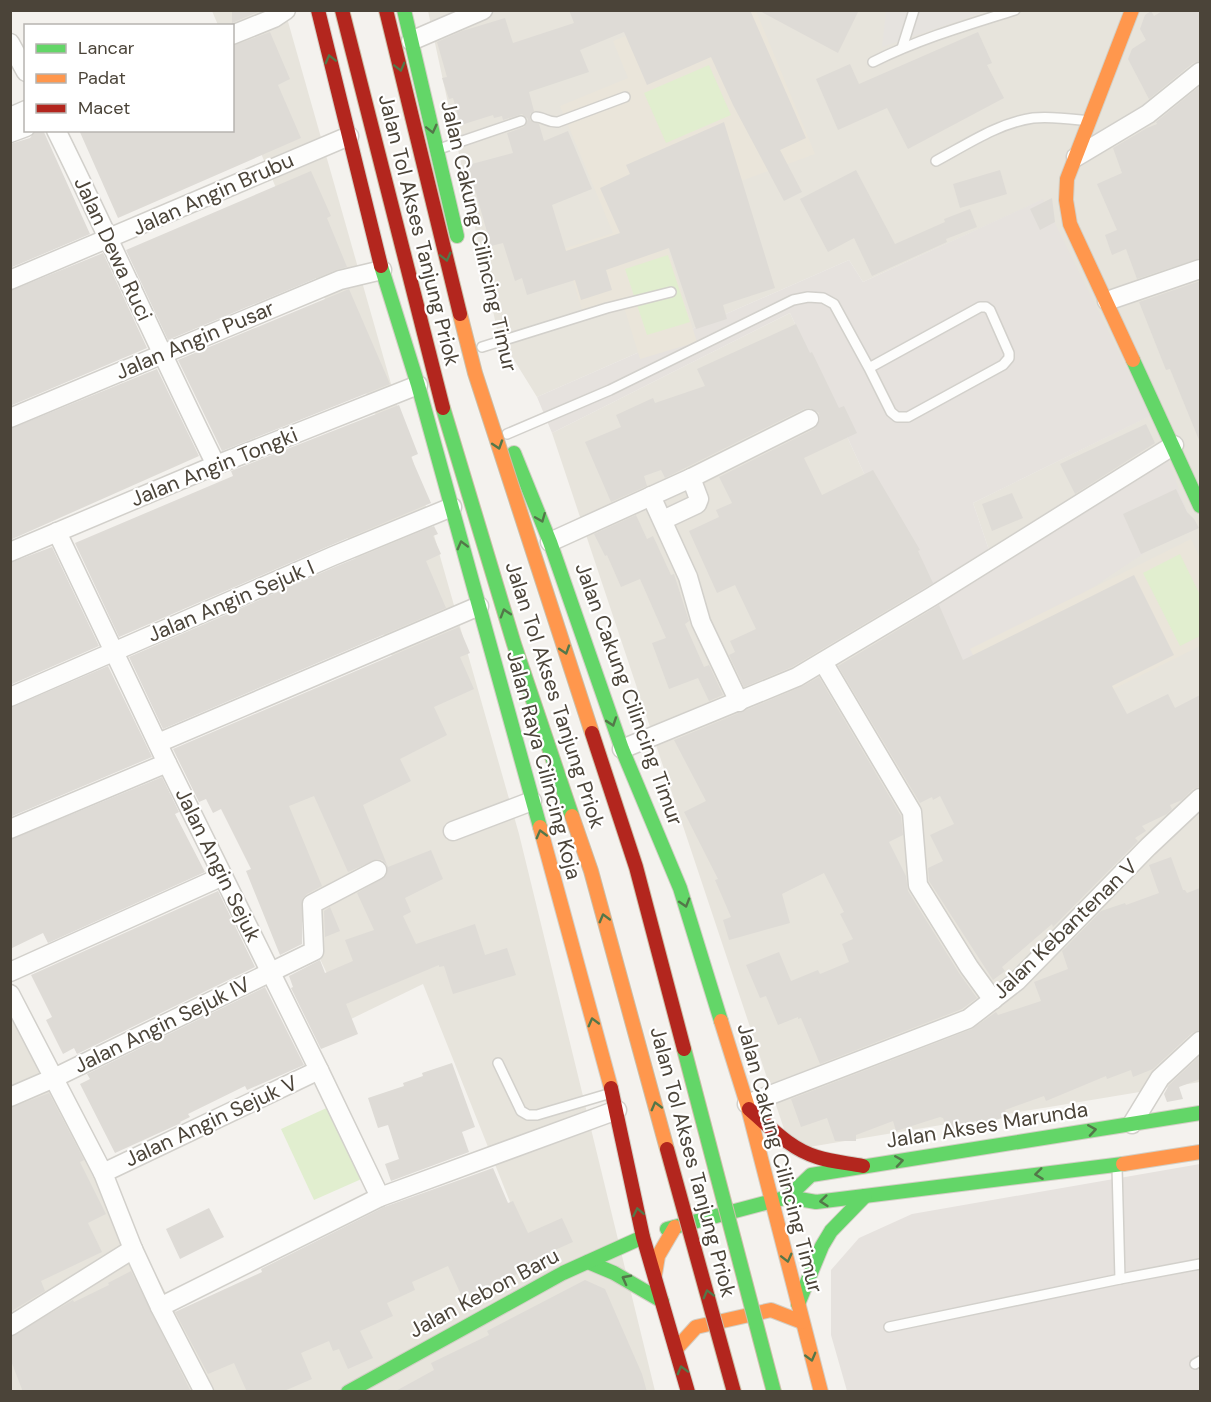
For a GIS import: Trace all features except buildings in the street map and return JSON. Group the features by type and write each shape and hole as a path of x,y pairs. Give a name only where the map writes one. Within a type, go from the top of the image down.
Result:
{"main road":[{"name":"Jalan Raya Cilincing Koja","path":"318,10 382,270 418,385 615,1101 643,1237 688,1392"},
{"name":"Jalan Tol Akses Tanjung Priok","path":"342,10 435,381 514,644 591,871 734,1392"},
{"name":"Jalan Tol Akses Tanjung Priok","path":"386,10 475,373 636,867 774,1392"},
{"name":"Jalan Cakung Cilincing Timur","path":"404,10 461,254"},
{"path":"1132,10 1068,179 1066,200 1070,224 1174,445 1200,506"},
{"name":"Jalan Cakung Cilincing Timur","path":"492,380 507,434 550,542 622,749 680,888 748,1106 821,1392"},
{"path":"748,1106 785,1140 799,1149 817,1156 863,1166"},
{"name":"Jalan Akses Marunda","path":"788,1197 810,1175 1200,1113"},
{"path":"643,1237 788,1197 816,1202 1117,1165 1200,1152"},
{"path":"798,1304 822,1246 831,1231 865,1196"},
{"path":"655,1274 658,1256 675,1227"},
{"name":"Jalan Kebon Baru","path":"348,1392 563,1273 643,1237"},
{"path":"588,1262 614,1273 662,1301"},
{"path":"676,1349 696,1327 771,1310 802,1322"}],"street":[{"path":"234,34 274,18 286,10"},
{"path":"411,41 483,10"},
{"path":"10,43 24,68"},
{"path":"1076,157 1148,114 1200,72"},
{"path":"10,117 24,111"},
{"name":"Jalan Dewa Ruci","path":"57,132 110,239 161,354 216,465"},
{"name":"Jalan Angin Brubu","path":"10,280 349,136"},
{"path":"1107,301 1200,269"},
{"name":"Jalan Angin Pusar","path":"10,418 340,280 382,270"},
{"name":"Jalan Angin Tongki","path":"10,552 216,465 418,385"},
{"path":"550,542 691,478 809,419"},
{"path":"622,749 797,677 1174,445"},
{"path":"663,520 697,504 699,499 691,478"},
{"path":"651,496 688,577 701,622 739,702"},
{"name":"Jalan Angin Sejuk I","path":"10,697 452,507"},
{"name":"Jalan Angin Sejuk","path":"57,532 380,1197"},
{"path":"158,743 479,606"},
{"path":"823,662 912,812 918,885 969,967 993,1000"},
{"path":"10,829 167,762"},
{"name":"Jalan Kebantenan V","path":"748,1106 968,1019 1017,981 1148,847 1200,798"},
{"path":"453,831 532,801"},
{"name":"Jalan Angin Sejuk IV","path":"10,1097 54,1078 314,951 312,904 377,870"},
{"path":"10,972 223,876"},
{"path":"10,994 103,1173 133,1249 204,1392"},
{"path":"1132,1124 1160,1078 1200,1041"},
{"name":"Jalan Angin Sejuk V","path":"103,1173 319,1070"},
{"path":"160,1307 380,1197 615,1101"},
{"path":"10,1326 133,1249"}],"lane":[{"path":"902,48 915,10"},
{"path":"873,62 902,48 964,25 997,13 1015,10"},
{"path":"536,117 552,123 558,122 625,96"},
{"path":"936,161 988,133 1033,118 1089,122"},
{"path":"437,150 521,122"},
{"path":"482,347 607,308 671,292"},
{"path":"507,434 610,390 793,300 808,297 823,298 834,304 891,412 897,417 908,417 1003,365 1009,358 1009,353 990,310 980,307 869,368"},
{"path":"498,1063 521,1111 528,1115 615,1101"},
{"path":"1117,1165 1120,1279"},
{"path":"888,1327 1200,1264"}],"shaded area":[{"path":"212,11 285,11 519,834 655,1391 11,1391 10,998 198,1354 514,1212 423,984 349,1020 228,765 403,686 329,488 396,461 259,149 234,73 234,24 218,24"},
{"path":"428,11 1200,11 1200,1082 791,1150 552,433 790,313 958,677 989,550 973,503 1149,416 1042,200 863,282 849,260 537,397 498,334"},
{"path":"688,11 756,11 815,154 691,199 659,219 697,342 640,359 624,307 585,319 563,249 613,233 560,106 628,78 613,41"},
{"path":"886,11 987,11 882,47"},
{"path":"1043,199 1150,416 973,503 989,550 1163,446 1191,522 958,677 790,313 552,433 537,397 849,260 863,282"},
{"path":"1191,539 1200,558 1200,646 1007,742 1002,712 970,649"},
{"path":"1200,1164 1200,1391 847,1391 831,1335 831,1270 859,1238 912,1214"}],"green space":[{"path":"709,65 731,115 666,143 644,93"},
{"path":"668,255 690,322 647,335 625,269"},
{"path":"1180,554 1200,595 1200,636 1180,646 1143,573"},
{"path":"333,1105 366,1177 314,1200 281,1129"}],"traffic: fast":[{"path":"404,10 457,236"},
{"path":"381,266 418,385 540,827"},
{"path":"1133,360 1200,506"},
{"path":"443,408 514,644 572,816"},
{"path":"514,453 550,542 622,749 680,888 721,1021"},
{"path":"684,1049 774,1392"},
{"path":"788,1197 811,1175 1200,1113"},
{"path":"667,1229 788,1197 816,1202 1123,1164"},
{"path":"798,1304 822,1246 831,1231 865,1196"},
{"path":"348,1392 563,1273 643,1237"},
{"path":"588,1262 614,1273 662,1301"}],"traffic: slow":[{"path":"1132,10 1067,179 1066,200 1070,224 1133,360"},
{"path":"460,314 475,373 592,733"},
{"path":"572,816 591,871 667,1149"},
{"path":"540,827 611,1088"},
{"path":"721,1021 747,1104 821,1392"},
{"path":"1123,1164 1200,1152"},
{"path":"655,1274 658,1256 675,1227"},
{"path":"676,1349 696,1327 771,1310 802,1322"}],"traffic: jam":[{"path":"318,10 381,266"},
{"path":"342,10 443,408"},
{"path":"386,10 460,314"},
{"path":"592,733 636,867 684,1049"},
{"path":"611,1088 643,1237 688,1392"},
{"path":"749,1109 798,1149 828,1160 863,1166"},
{"path":"667,1149 734,1392"}]}
